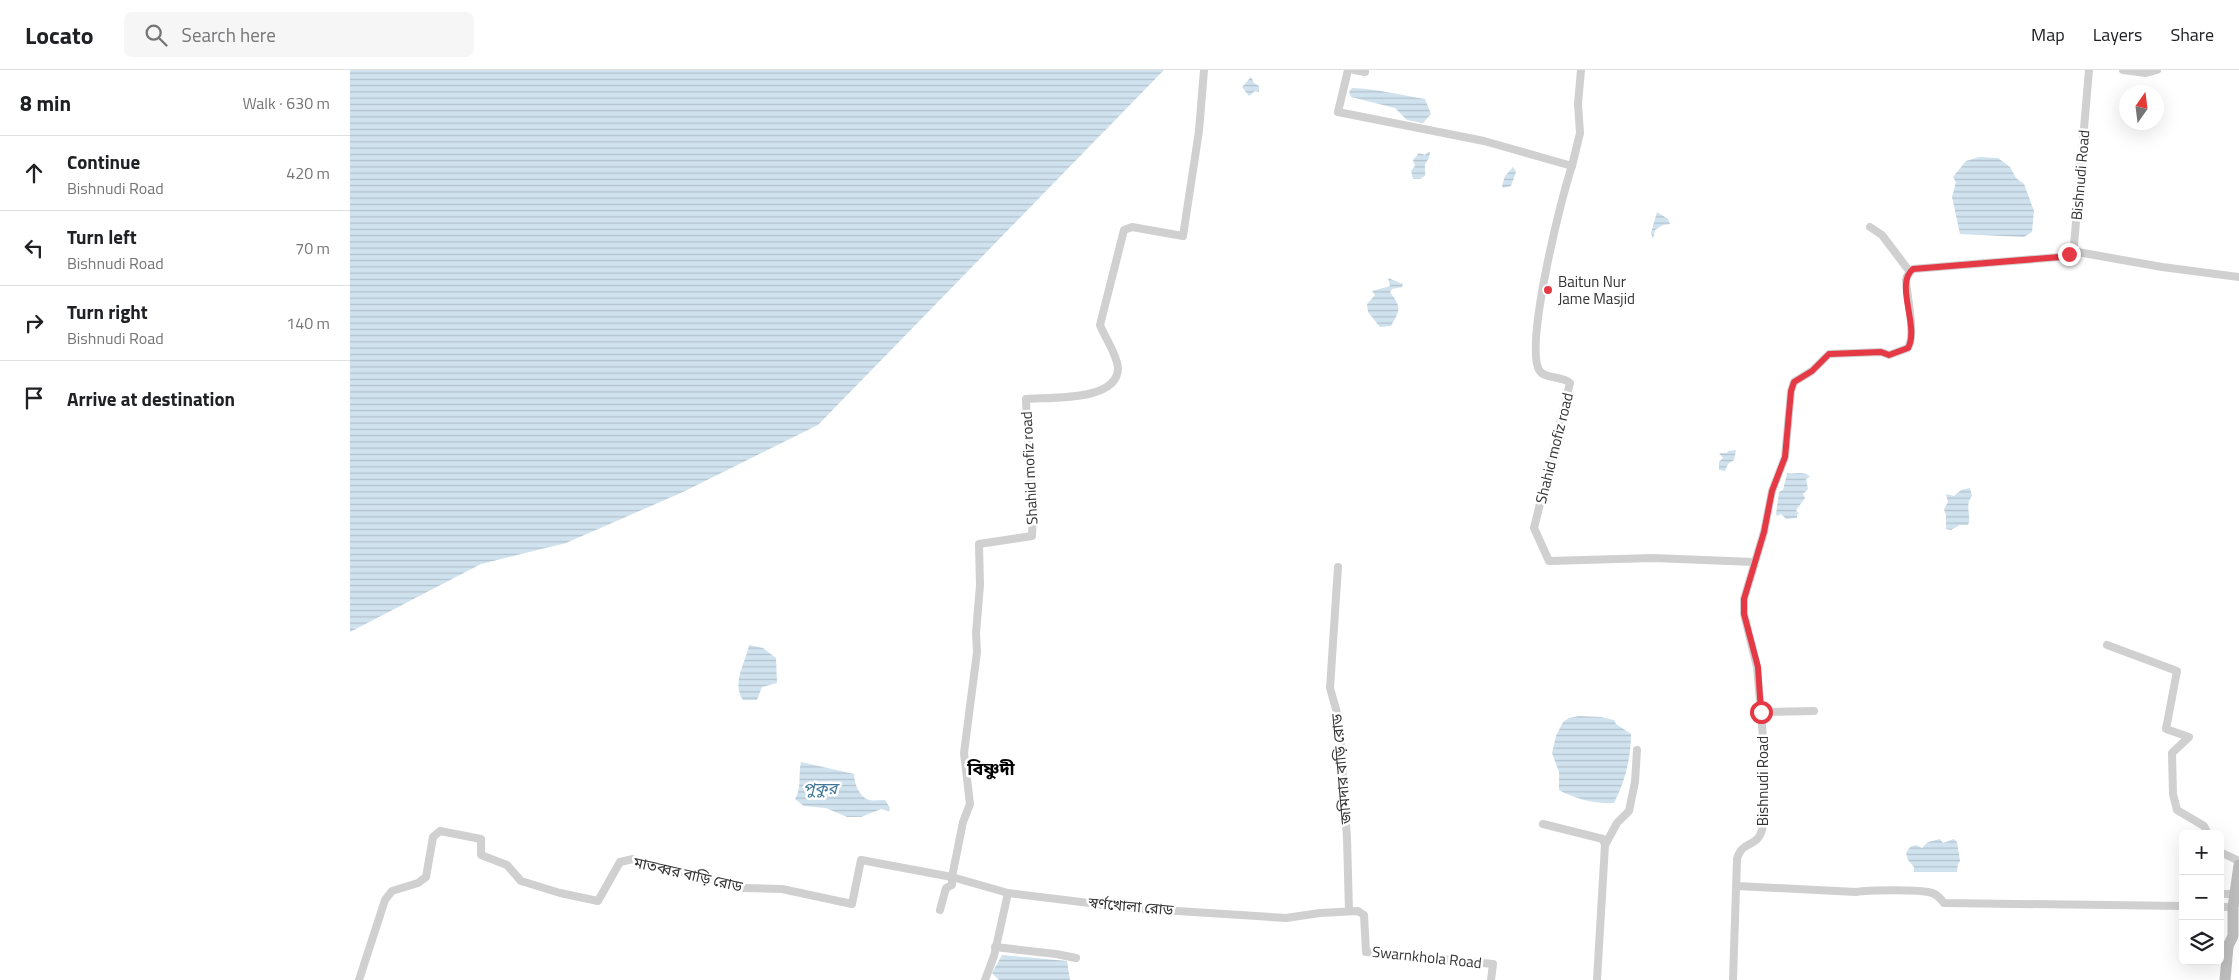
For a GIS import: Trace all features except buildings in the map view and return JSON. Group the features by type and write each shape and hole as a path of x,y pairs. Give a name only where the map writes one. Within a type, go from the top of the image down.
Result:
{"street":[{"name":"Shahid mofiz road","path":"952,877 963,822 970,804 964,753 977,652 976,633 980,585 979,544 1032,536 1032,500 1026,399 1066,398 1098,390 1112,384 1116,380 1118,367 1100,325 1124,230 1132,227 1183,236 1199,131 1204,70"},
{"path":"1348,70 1338,112 1449,133 1572,166 1580,133 1578,104 1582,70"},
{"path":"1354,70 1365,72 1366,70"},
{"name":"Bishnudi Road","path":"2072,251 2089,70"},
{"path":"2123,70 2150,73 2157,70"},
{"name":"Shahid mofiz road","path":"1572,166 1552,242 1537,327 1536,356 1539,370 1544,374 1567,380 1570,383 1534,528 1547,557 1549,561 1653,558 1754,562"},
{"path":"1870,227 1882,235 1910,272 1913,269 2060,257 2072,251 2162,267 2239,276"},
{"name":"Bishnudi Road","path":"1733,980 1739,853 1758,839 1764,829 1763,737 1758,667 1744,614 1744,599 1764,532 1772,491 1785,457 1791,391 1794,382 1812,371 1829,354 1881,352 1889,355 1908,348 1911,343 1911,330 1906,280 1910,272"},
{"name":"জমিদার বাড়ি রোড","path":"1338,567 1330,688 1339,720 1347,838 1349,911"},
{"path":"2107,645 2177,670 2166,729 2189,737 2172,753 2173,794 2177,810 2204,826 2206,830"},
{"path":"1761,712 1814,711"},
{"path":"1604,845 1617,823 1629,811 1635,782 1637,750"},
{"path":"1543,824 1603,838 1597,980"},
{"name":"মাতব্বর বাড়ি রোড","path":"359,980 385,900 392,891 418,884 426,877 433,837 440,831 481,840 482,855 507,865 521,881 560,893 598,901 620,862 633,859 743,888 782,889 852,904 861,860 952,877"},
{"path":"2224,854 2239,861"},
{"path":"2225,980 2228,946 2233,936 2239,865"},
{"name":"স্বর্ণখোলা রোড","path":"952,877 1008,893 1130,908 1286,918 1349,911"},
{"path":"940,910 946,888 952,885 952,877"},
{"path":"1737,886 1856,892 1864,890 1878,892 1916,890 1933,893 1944,902 2179,906"},
{"path":"985,980 994,956 994,948 1008,893"},
{"name":"Swarnkhola Road","path":"1349,911 1358,911 1364,915 1366,952 1493,964 1491,980"},
{"path":"994,948 1056,954 1076,958"}],"water":[{"path":"350,70 1164,70 818,425 683,492 566,543 481,564 350,632"},
{"path":"1251,77 1254,83 1259,86 1259,92 1255,91 1249,96 1242,87"},
{"path":"1352,88 1425,99 1431,114 1423,123 1407,120 1395,108 1351,97 1349,92"},
{"path":"1430,152 1425,164 1425,176 1420,179 1413,179 1411,171 1415,166 1413,160 1419,153 1425,155"},
{"path":"1979,157 1998,158 2010,167 2016,178 2024,184 2034,211 2032,232 2024,237 1960,234 1952,197 1956,182 1953,177 1966,161"},
{"path":"1513,167 1516,172 1511,186 1503,188 1505,176"},
{"path":"1657,212 1668,219 1670,224 1663,225 1655,230 1653,239 1651,233"},
{"path":"1388,278 1403,284 1402,287 1392,289 1390,292 1398,305 1398,312 1391,326 1380,327 1368,312 1367,304 1375,295 1372,291 1390,286"},
{"path":"1736,450 1734,460 1728,464 1725,471 1719,470 1719,462 1723,458 1719,453"},
{"path":"1787,473 1802,473 1810,477 1806,479 1808,489 1803,494 1805,498 1796,510 1799,514 1797,514 1797,518 1786,519 1781,514 1777,516 1776,514 1779,492 1783,490"},
{"path":"1970,488 1972,496 1968,507 1968,525 1960,525 1951,530 1946,529 1944,509 1948,502 1946,494 1954,496 1961,490"},
{"path":"749,645 763,648 776,658 777,683 762,687 757,700 743,700 738,687 740,672"},
{"path":"1579,716 1601,717 1614,720 1616,724 1631,734 1627,770 1614,803 1586,800 1559,790 1559,772 1552,753 1556,736 1563,722 1569,718"},
{"name":"পুকুর","path":"801,762 854,774 856,785 862,796 869,800 885,800 890,808 889,811 881,809 861,817 847,817 826,808 804,806 795,799 799,786"},
{"path":"1940,839 1943,843 1954,839 1957,842 1960,861 1957,872 1914,872 1914,867 1908,860 1906,853 1910,847 1916,845 1922,848 1928,842"},
{"path":"1002,955 1067,961 1070,980 999,980 992,973"}],"place":[{"name":"Baitun Nur Jame Masjid","path":"1548,290"}],"district":[{"name":"বিষ্ণুদী","path":"991,768"}],"route":[{"path":"1761,712 1758,667 1744,614 1744,599 1764,532 1772,491 1785,457 1791,391 1794,382 1812,371 1829,354 1881,352 1889,355 1906,350 1911,343 1906,280 1913,269 2060,257 2069,254"}]}
